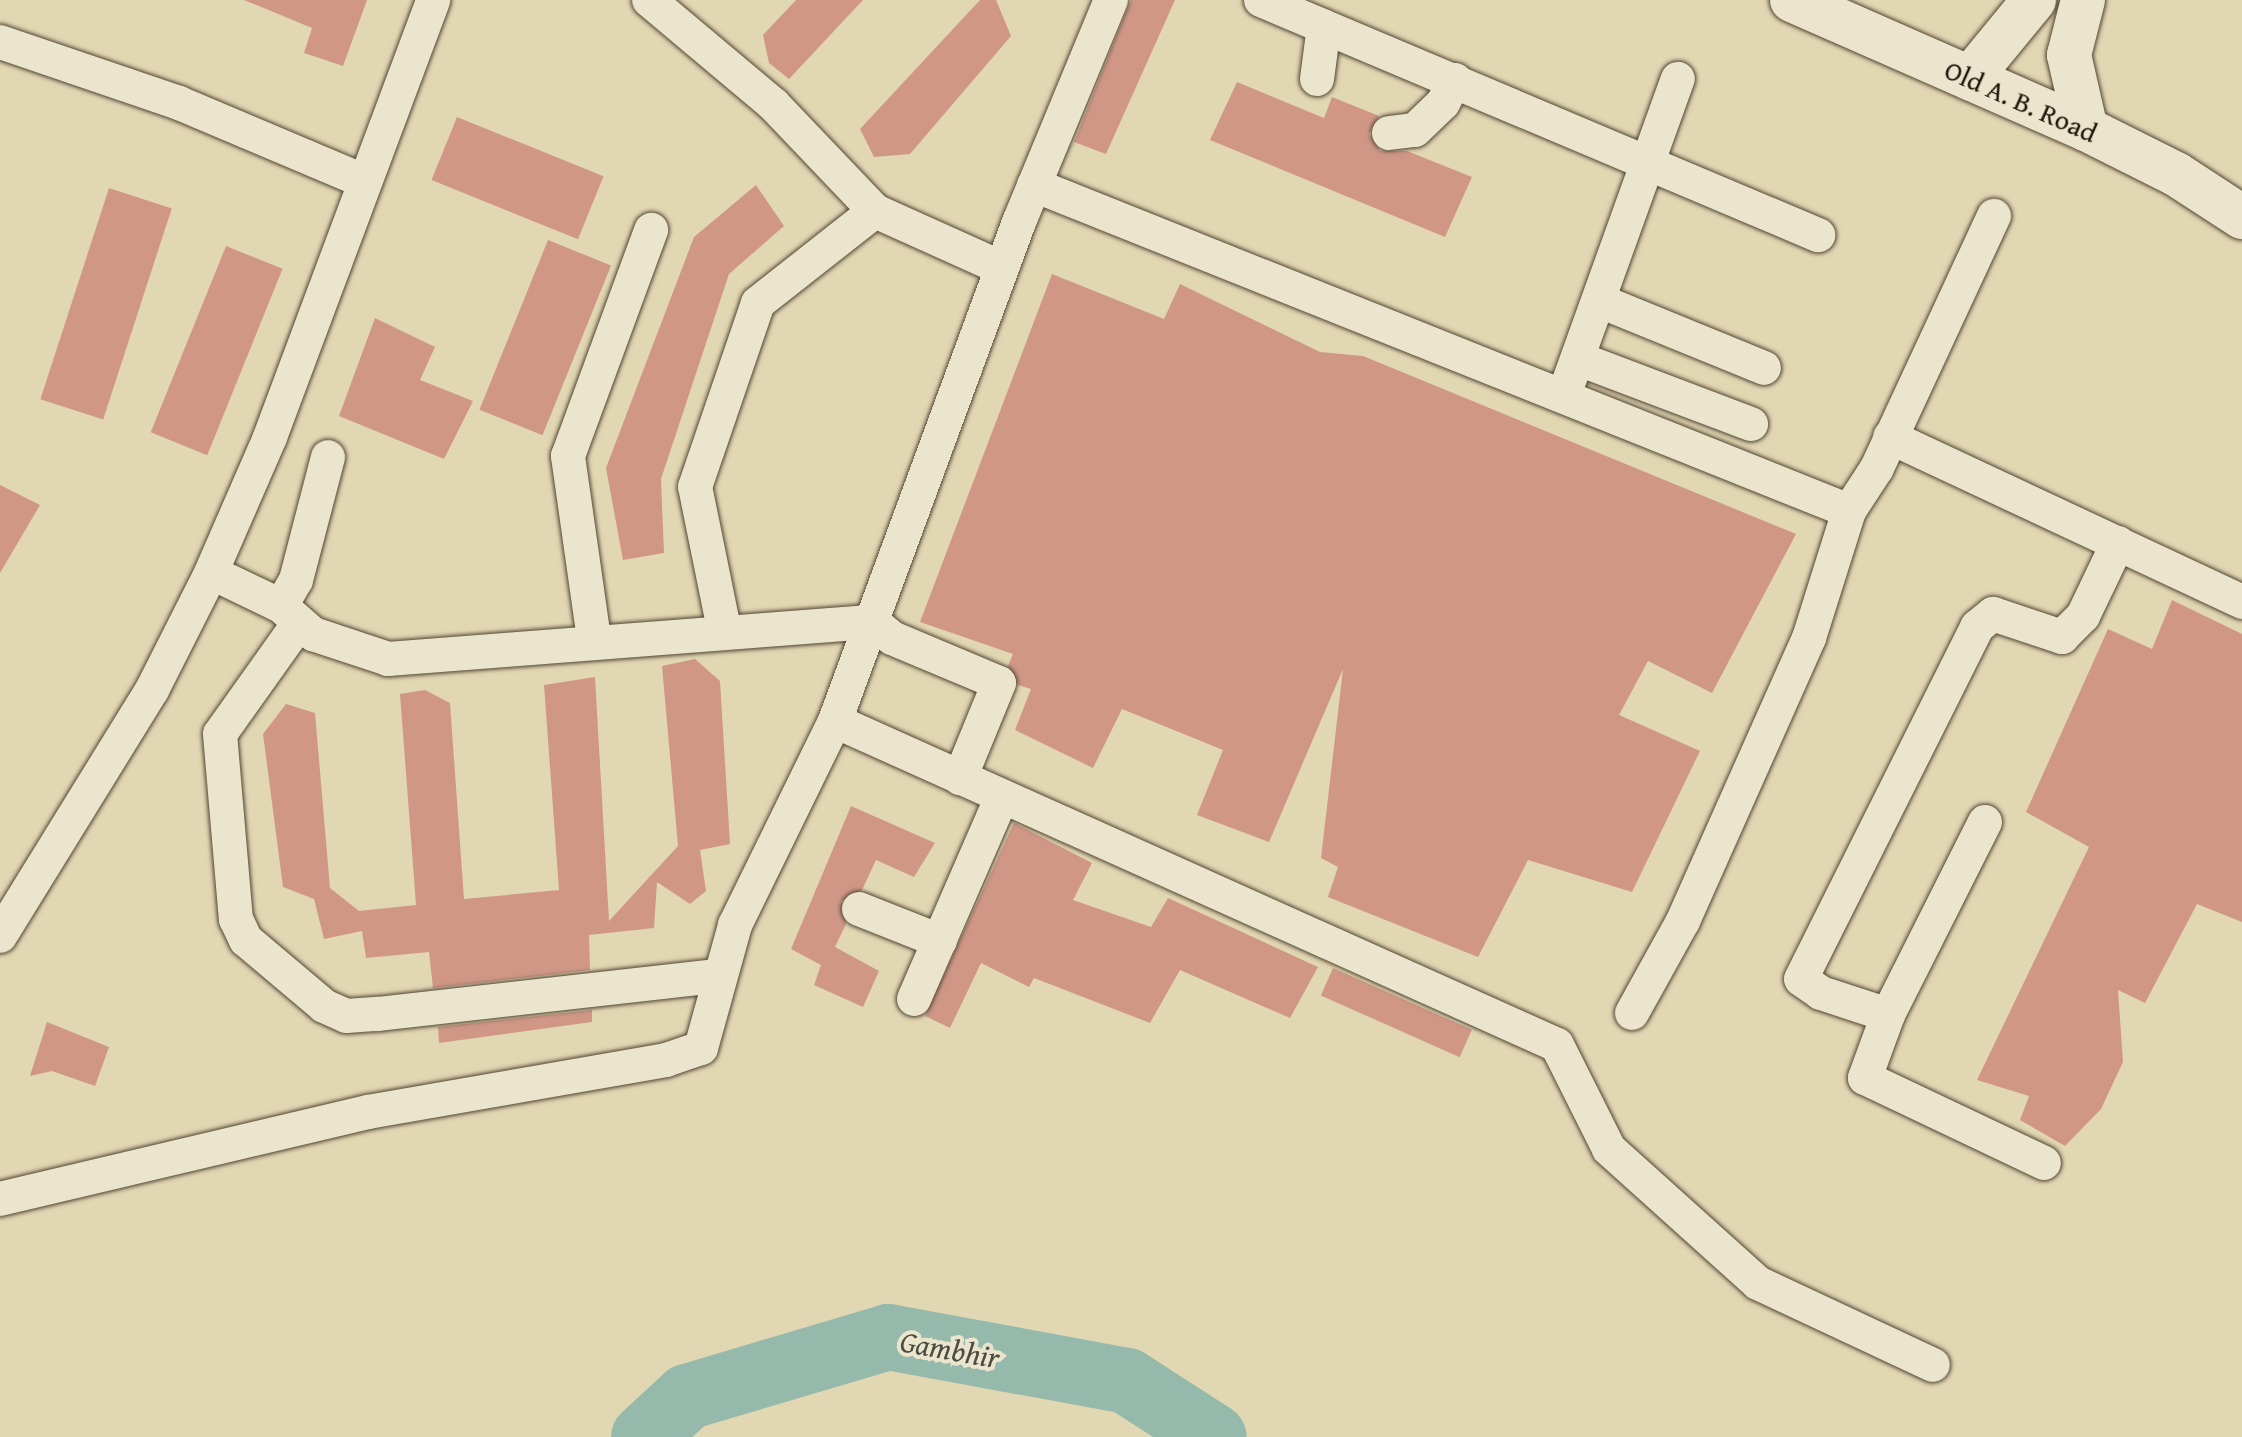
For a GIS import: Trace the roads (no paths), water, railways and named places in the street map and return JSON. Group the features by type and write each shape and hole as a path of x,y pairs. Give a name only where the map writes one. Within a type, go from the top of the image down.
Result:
{"street":[{"path":"0,936 152,690 211,573 270,437 433,0"},
{"path":"649,0 774,105 875,211 1002,268"},
{"path":"0,1199 368,1112 666,1060 701,1048 715,1013 716,976 835,721 1002,268 1111,0"},
{"path":"1261,0 1818,235"},
{"name":"Old A. B. Road","path":"1792,0 2086,129 2176,174 2242,217"},
{"path":"1970,78 2034,0"},
{"path":"2083,0 2069,55 2086,129"},
{"path":"1317,79 1324,26"},
{"path":"0,42 223,120 364,181"},
{"path":"1564,395 1678,79"},
{"path":"1389,133 1415,130 1443,103 1455,80"},
{"path":"1034,185 1849,511"},
{"path":"724,629 695,487 758,303 875,211"},
{"path":"1632,1013 1683,921 1809,638 1849,511 1890,437 1994,216"},
{"path":"594,639 568,456 651,230"},
{"path":"1600,301 1764,368"},
{"path":"1579,359 1751,424"},
{"path":"1890,437 2242,602"},
{"path":"328,457 290,614 220,734 236,919 246,940 313,997 346,1016 716,976"},
{"path":"1888,1015 1821,993 1801,979 1977,627 1993,614 2062,637 2083,616 2118,543"},
{"path":"229,581 348,650 388,659 724,629 873,622 892,638 999,683 960,778"},
{"path":"835,721 1557,1045 1609,1149 1758,1283 1933,1365"},
{"path":"914,999 1002,797"},
{"path":"1985,822 1888,1015 1865,1078 2044,1163"},
{"path":"859,909 940,941"}],"waterway":[{"name":"Gambhir","path":"644,1437 687,1397 888,1337 1127,1381 1214,1437"}]}
